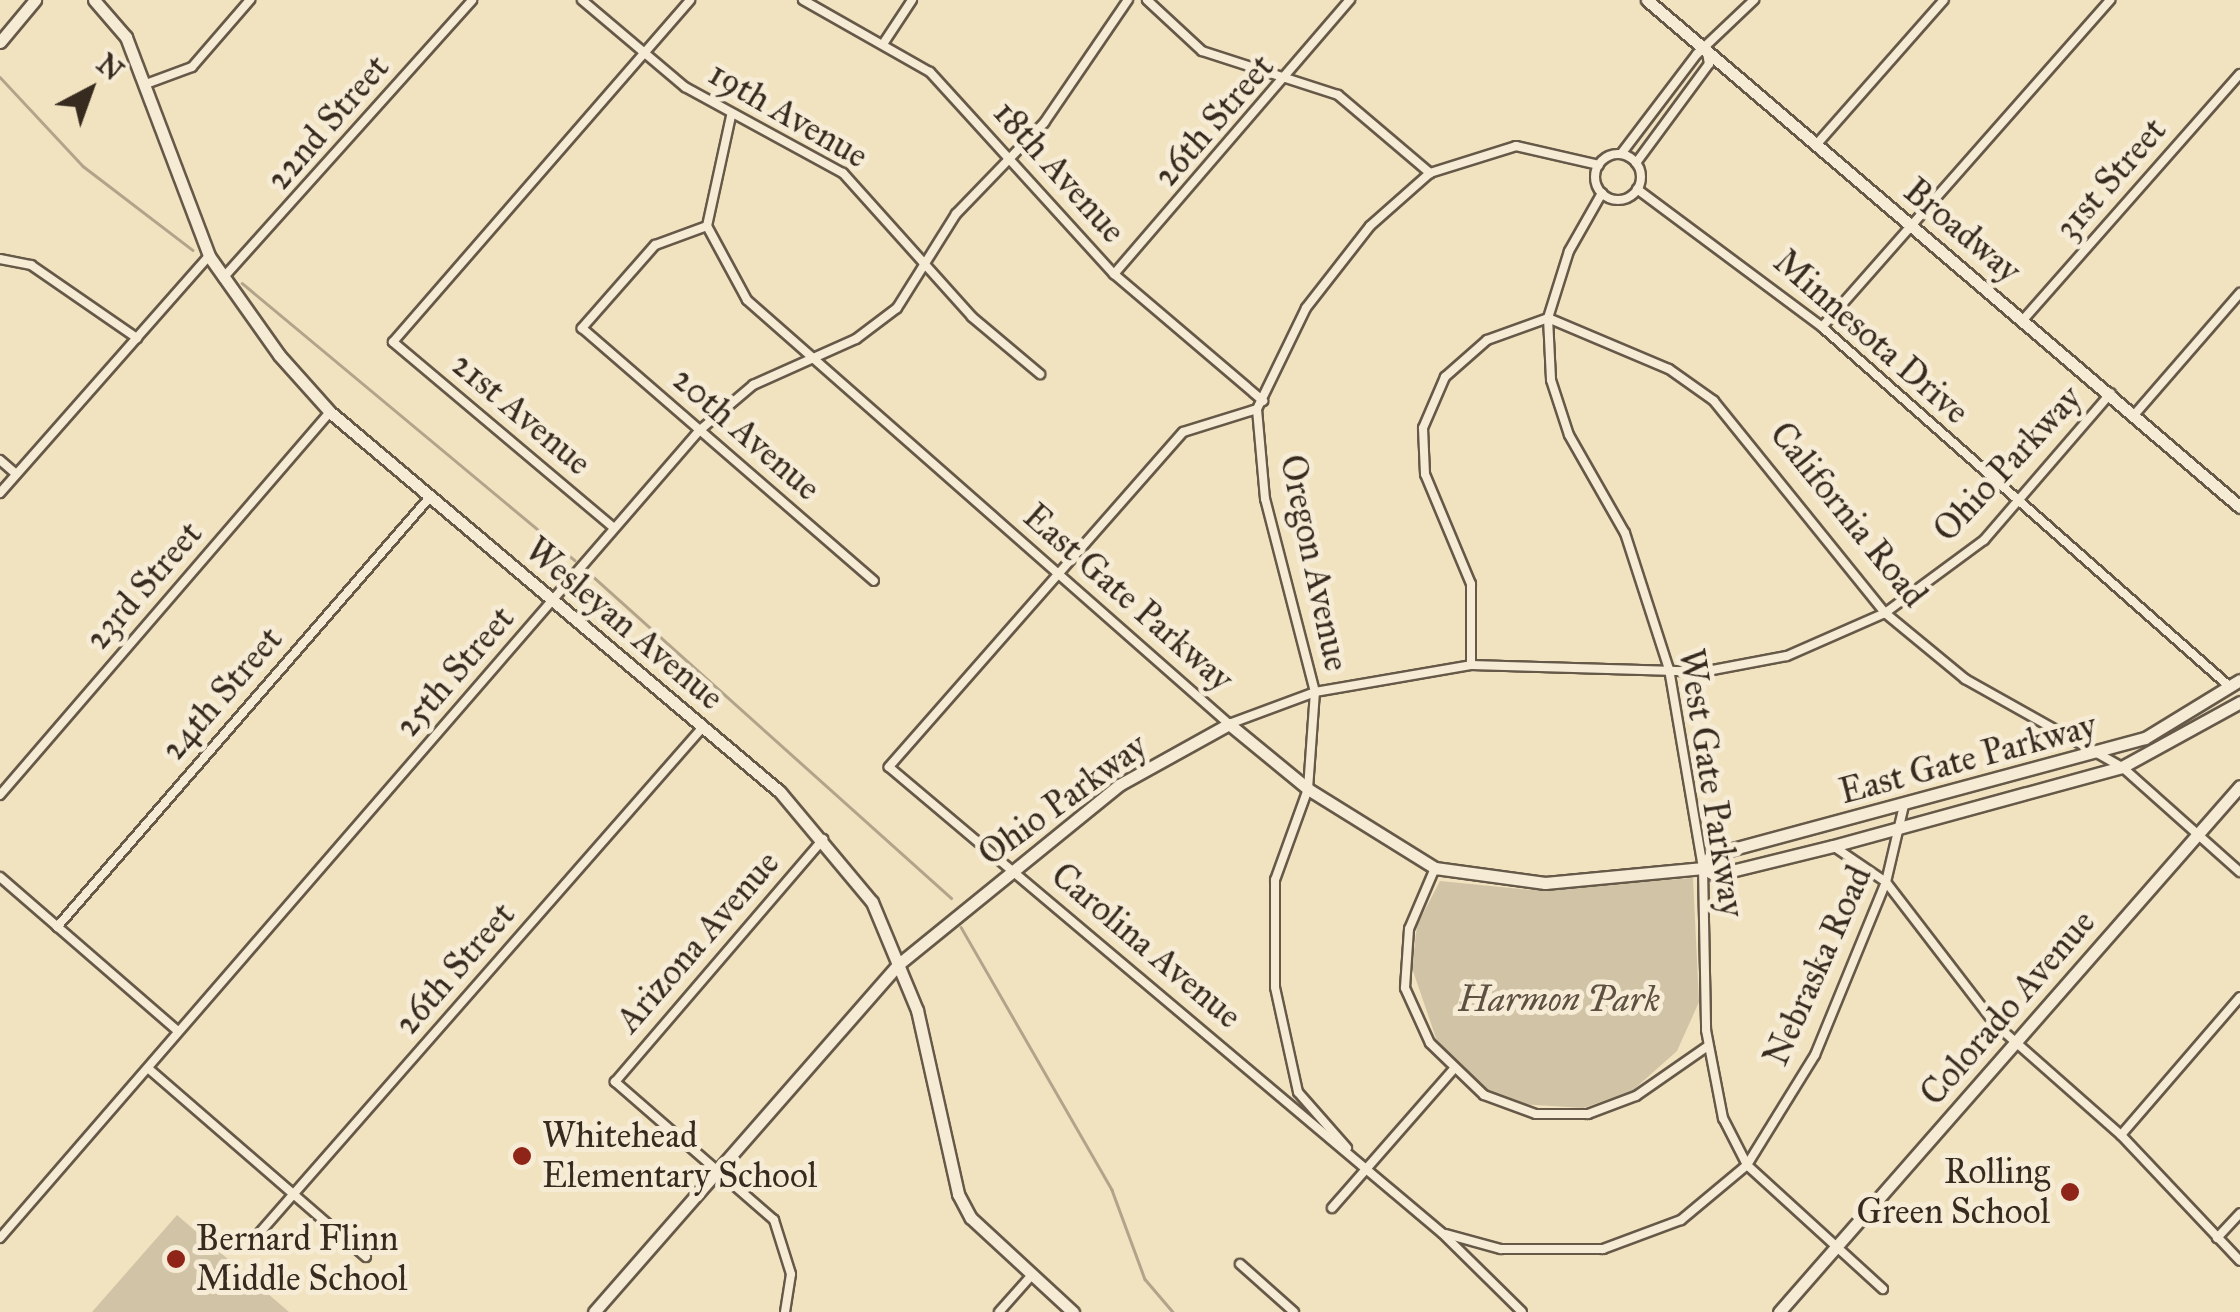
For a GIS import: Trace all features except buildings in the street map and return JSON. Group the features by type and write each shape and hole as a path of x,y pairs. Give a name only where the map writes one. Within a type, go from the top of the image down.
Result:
{"street":[{"path":"0,42 34,0"},
{"name":"Wesleyan Avenue","path":"94,0 126,37 209,256 222,278 330,412 703,727 823,839 872,902 900,963 958,1194 1031,1276 1073,1312"},
{"path":"146,84 192,67 250,0"},
{"name":"22nd Street","path":"222,278 472,0"},
{"name":"19th Avenue","path":"582,0 644,54 730,116 843,172 922,263 1040,374"},
{"path":"644,54 690,0"},
{"name":"18th Avenue","path":"803,0 885,40 930,72 1005,159 1114,274 1260,405"},
{"path":"885,40 912,0"},
{"name":"25th Street","path":"0,1238 700,430 752,385 879,325 922,263 1005,159 1076,83 1128,0"},
{"path":"1147,0 1202,51 1338,95 1430,173"},
{"name":"26th Street","path":"1114,274 1288,80 1350,0"},
{"name":"Broadway","path":"1647,0 2240,507"},
{"path":"1061,575 1183,432 1260,405 1306,308 1370,226 1430,173 1516,146 1598,165 1621,154 1696,54 1706,53 1754,0"},
{"path":"1816,145 1944,0"},
{"path":"1822,327 2110,0"},
{"path":"1598,165 1602,193 1620,200 1637,189 1636,163 1710,64 1706,53"},
{"name":"21st Avenue","path":"614,528 393,342 644,54"},
{"name":"31st Street","path":"2024,320 2240,74"},
{"path":"707,226 730,116"},
{"path":"1621,154 1636,163"},
{"name":"Minnesota Drive","path":"1637,189 1822,327 2238,691"},
{"name":"West Gate Parkway","path":"1602,193 1569,252 1548,318 1550,380 1569,435 1625,533 1670,668 1703,868 1708,1046 1723,1118 1746,1165 1883,1289"},
{"name":"20th Avenue","path":"707,226 654,245 582,328 874,581"},
{"name":"East Gate Parkway","path":"707,226 747,300 1308,790 1435,868 1529,884 1703,868 1714,875 2122,767 2238,691"},
{"path":"0,493 209,256"},
{"path":"0,258 31,265 137,338"},
{"path":"2134,416 2240,294"},
{"path":"1472,665 1471,584 1425,474 1423,428 1445,377 1488,340 1548,318"},
{"name":"California Road","path":"1548,318 1669,369 1714,401 1885,613 1966,679 2093,756 2122,767 2240,872"},
{"name":"Ohio Parkway","path":"594,1312 900,963 1011,867 1119,785 1229,724 1315,692 1472,665 1670,668 1787,656 1885,613 1984,540 2111,393"},
{"name":"Oregon Avenue","path":"1260,405 1265,499 1315,692 1308,790 1276,880 1275,987 1298,1092 1365,1169"},
{"name":"23rd Street","path":"0,795 330,412"},
{"path":"0,460 16,474"},
{"name":"24th Street","path":"56,928 430,497"},
{"name":"Carolina Avenue","path":"1061,575 889,767 1442,1233 1522,1312"},
{"name":"East Gate Parkway","path":"1703,868 1711,855 2093,756 2167,727 2238,691"},
{"name":"26th Street","path":"248,1246 703,727"},
{"name":"Colorado Avenue","path":"1778,1312 2240,786"},
{"name":"Nebraska Road","path":"1442,1233 1501,1248 1604,1250 1680,1220 1746,1165 1815,1055 1886,882 1906,825 1904,805"},
{"name":"Arizona Avenue","path":"718,1169 615,1082 823,839"},
{"path":"1833,846 1886,882 2016,1043 2120,1135 2240,1261"},
{"path":"1435,868 1410,930 1406,988 1453,1070 1506,1106 1578,1116 1636,1096 1708,1046"},
{"path":"0,877 178,1031"},
{"path":"2120,1135 2240,997"},
{"path":"148,1069 366,1257"},
{"path":"1332,1208 1453,1070"},
{"path":"718,1169 774,1220 791,1274 785,1312"},
{"path":"2218,1238 2240,1212"},
{"path":"1240,1264 1294,1312"},
{"path":"999,1312 1031,1276"}],"green space":[{"name":"Harmon Park","path":"1693,878 1699,1002 1677,1051 1632,1091 1583,1108 1518,1104 1478,1085 1437,1041 1412,968 1417,925 1440,881 1532,890"},
{"name":"Bernard Flinn Middle School","path":"177,1215 289,1312 92,1312"}],"waterway":[{"path":"0,77 83,166 193,250"},
{"path":"242,283 575,560"},
{"path":"588,572 951,898"},
{"path":"961,927 1112,1190 1145,1279 1173,1312"}],"place":[{"name":"Whitehead Elementary School","path":"522,1156"},
{"name":"Rolling Green School","path":"2070,1192"},
{"name":"Bernard Flinn Middle School","path":"176,1259"}]}
